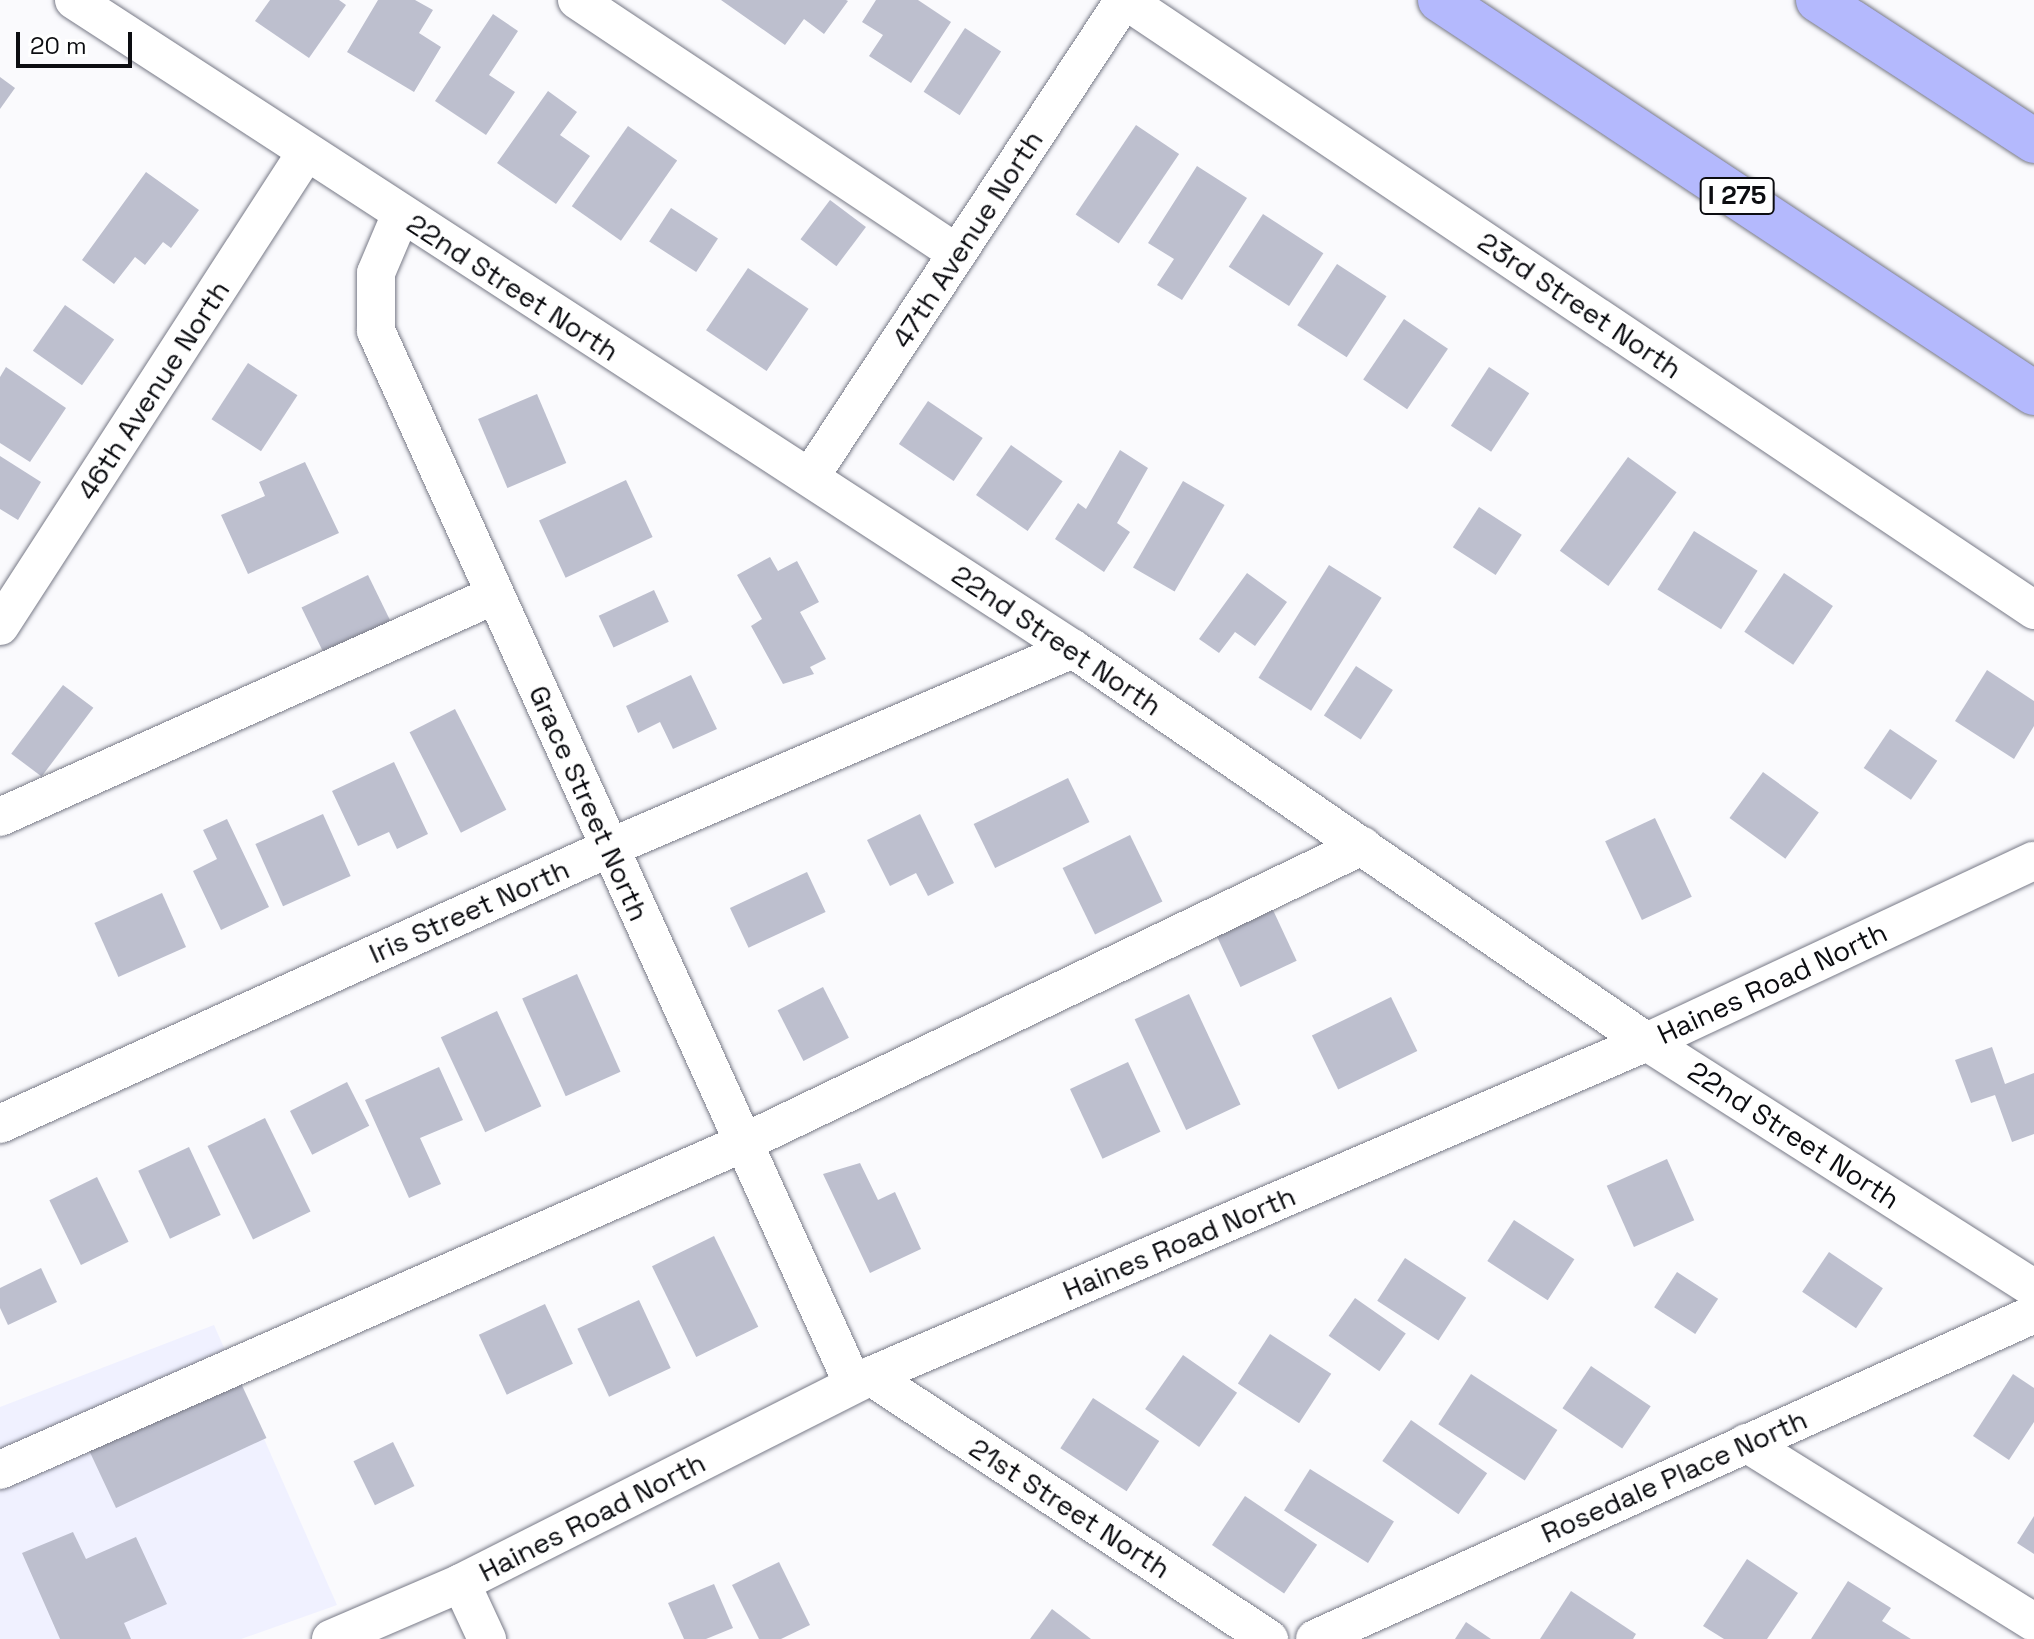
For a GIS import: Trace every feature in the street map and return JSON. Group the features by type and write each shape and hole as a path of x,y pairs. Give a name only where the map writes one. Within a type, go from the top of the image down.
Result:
{"highway":[{"name":"I 275","path":"1440,0 2034,393"},
{"path":"1818,0 2034,141"}],"street":[{"name":"22nd Street North","path":"74,0 305,154 1073,649 1647,1042 2034,1289"},
{"path":"577,0 957,253"},
{"name":"47th Avenue North","path":"810,477 1125,0"},
{"name":"23rd Street North","path":"1125,0 2034,610"},
{"name":"46th Avenue North","path":"0,626 305,154"},
{"name":"Grace Street North","path":"401,214 376,273 376,331 743,1143 861,1380"},
{"path":"0,817 495,595"},
{"name":"Iris Street North","path":"0,1124 609,848 1073,649"},
{"path":"0,1470 743,1143 1362,846"},
{"name":"Haines Road North","path":"331,1639 461,1583 861,1380 1647,1042 2034,861"},
{"name":"Rosedale Place North","path":"1315,1639 2034,1314"},
{"name":"21st Street North","path":"861,1380 1269,1639"},
{"path":"1746,1443 2034,1622"},
{"path":"461,1583 487,1639"}],"shaded area":[{"path":"214,1325 337,1605 241,1639 0,1639 0,1407"}],"building":[{"path":"270,0 339,0 346,5 309,58 255,21"},
{"path":"378,0 415,0 433,10 419,33 441,47 414,92 347,52"},
{"path":"721,0 848,1 824,34 804,19 785,45"},
{"path":"876,0 918,0 951,22 911,83 869,56 883,35 862,22"},
{"path":"493,14 518,31 489,75 515,92 486,135 435,101"},
{"path":"965,28 1001,51 960,115 924,92"},
{"path":"0,77 15,88 0,109"},
{"path":"548,91 577,112 560,135 590,156 556,204 497,163"},
{"path":"1136,125 1179,154 1119,244 1076,215"},
{"path":"628,126 677,160 621,241 572,206"},
{"path":"1197,166 1247,198 1182,300 1157,285 1174,259 1148,243"},
{"path":"146,172 199,210 171,248 163,242 145,265 135,257 114,284 82,260"},
{"path":"830,200 866,227 836,266 801,239"},
{"path":"671,208 718,238 696,272 649,242"},
{"path":"1263,214 1323,253 1289,306 1229,267"},
{"path":"1337,264 1386,296 1347,357 1297,325"},
{"path":"748,268 809,309 767,371 706,330"},
{"path":"65,305 114,339 82,385 33,351"},
{"path":"1404,319 1448,349 1407,409 1363,380"},
{"path":"248,363 297,395 261,451 212,419"},
{"path":"6,367 66,408 30,462 0,443 0,377"},
{"path":"1489,367 1529,393 1491,452 1451,426"},
{"path":"537,394 566,463 507,488 478,419"},
{"path":"928,401 983,438 954,481 899,444"},
{"path":"1011,445 1063,481 1028,531 976,495"},
{"path":"1120,450 1148,468 1117,523 1130,532 1104,572 1055,539 1078,503 1086,509"},
{"path":"0,456 41,482 18,520 0,509"},
{"path":"1628,457 1677,492 1608,586 1560,551"},
{"path":"305,462 339,533 248,574 221,515 265,496 259,482"},
{"path":"626,480 653,537 566,578 539,521"},
{"path":"1183,481 1225,505 1175,592 1133,568"},
{"path":"1479,507 1522,535 1496,575 1453,547"},
{"path":"1694,531 1758,571 1721,629 1657,590"},
{"path":"770,557 778,571 797,561 819,602 800,612 826,659 810,667 814,674 783,684 751,626 762,619 737,575"},
{"path":"1329,565 1382,598 1311,711 1259,678"},
{"path":"1247,573 1287,602 1255,646 1235,632 1219,653 1199,639"},
{"path":"1784,573 1833,606 1793,665 1744,632"},
{"path":"368,575 396,633 330,665 301,607"},
{"path":"654,590 669,622 614,648 599,616"},
{"path":"1356,666 1393,690 1361,739 1324,715"},
{"path":"1987,670 2034,701 2034,726 2014,759 1955,721"},
{"path":"691,675 717,729 673,749 660,722 638,733 626,706"},
{"path":"63,685 93,708 42,777 11,754"},
{"path":"455,709 506,810 461,833 410,732"},
{"path":"1890,729 1937,761 1911,800 1864,768"},
{"path":"394,762 428,834 397,849 389,832 358,846 332,791"},
{"path":"1763,772 1819,813 1785,859 1729,818"},
{"path":"1068,778 1089,822 995,868 974,824"},
{"path":"323,814 351,876 283,906 255,844"},
{"path":"920,814 954,883 928,896 916,873 890,886 867,840"},
{"path":"1655,818 1692,897 1642,920 1605,841"},
{"path":"227,819 269,907 221,930 193,871 217,859 203,830"},
{"path":"1130,835 1162,902 1095,934 1063,868"},
{"path":"807,872 826,912 749,948 730,908"},
{"path":"162,893 186,947 118,977 94,923"},
{"path":"1273,910 1297,961 1240,987 1217,936"},
{"path":"577,974 621,1072 566,1096 522,998"},
{"path":"823,987 849,1038 803,1061 778,1010"},
{"path":"1189,994 1241,1105 1186,1130 1135,1019"},
{"path":"1391,997 1417,1051 1338,1090 1312,1036"},
{"path":"497,1011 541,1106 485,1132 441,1037"},
{"path":"1992,1047 2005,1084 2034,1073 2034,1134 2012,1142 1995,1095 1971,1103 1955,1060"},
{"path":"1128,1062 1161,1132 1103,1159 1070,1089"},
{"path":"439,1067 463,1120 420,1138 441,1184 409,1198 365,1100"},
{"path":"347,1082 369,1126 312,1155 290,1111"},
{"path":"265,1118 311,1211 253,1240 207,1146"},
{"path":"189,1147 221,1215 170,1239 138,1171"},
{"path":"1667,1159 1694,1220 1634,1247 1607,1186"},
{"path":"860,1163 878,1200 895,1192 921,1249 870,1273 823,1174"},
{"path":"97,1177 129,1242 81,1265 49,1200"},
{"path":"1514,1220 1574,1259 1548,1300 1487,1261"},
{"path":"714,1236 758,1327 696,1357 652,1266"},
{"path":"1829,1252 1883,1288 1856,1328 1802,1292"},
{"path":"1405,1258 1466,1298 1438,1341 1377,1301"},
{"path":"41,1268 57,1302 8,1325 0,1308 0,1288"},
{"path":"1677,1272 1718,1299 1695,1334 1654,1307"},
{"path":"1355,1298 1406,1334 1379,1371 1329,1336"},
{"path":"639,1300 671,1368 609,1397 577,1329"},
{"path":"545,1304 573,1364 507,1395 479,1335"},
{"path":"1270,1334 1331,1374 1299,1423 1238,1383"},
{"path":"1183,1355 1237,1393 1199,1447 1145,1409"},
{"path":"1591,1366 1651,1406 1622,1449 1562,1408"},
{"path":"1471,1374 1557,1430 1525,1480 1438,1424"},
{"path":"2013,1374 2034,1388 2034,1422 2009,1460 1973,1436"},
{"path":"239,1379 266,1438 116,1508 89,1449"},
{"path":"1093,1398 1159,1441 1127,1491 1060,1448"},
{"path":"1411,1420 1487,1473 1459,1514 1382,1461"},
{"path":"393,1442 414,1486 375,1505 353,1461"},
{"path":"1310,1469 1394,1521 1368,1563 1284,1511"},
{"path":"1245,1496 1317,1545 1284,1594 1212,1545"},
{"path":"2034,1516 2034,1554 2017,1543"},
{"path":"73,1532 86,1559 136,1537 167,1604 124,1623 131,1639 60,1639 22,1553"},
{"path":"1747,1559 1798,1593 1767,1639 1724,1639 1703,1626"},
{"path":"779,1562 810,1625 781,1639 759,1639 732,1585"},
{"path":"1848,1581 1891,1608 1882,1621 1911,1639 1811,1639"},
{"path":"714,1584 733,1628 706,1639 684,1639 668,1603"},
{"path":"1571,1591 1636,1634 1633,1639 1540,1639"},
{"path":"1052,1609 1091,1639 1030,1639"},
{"path":"1466,1622 1491,1639 1455,1639"}]}
